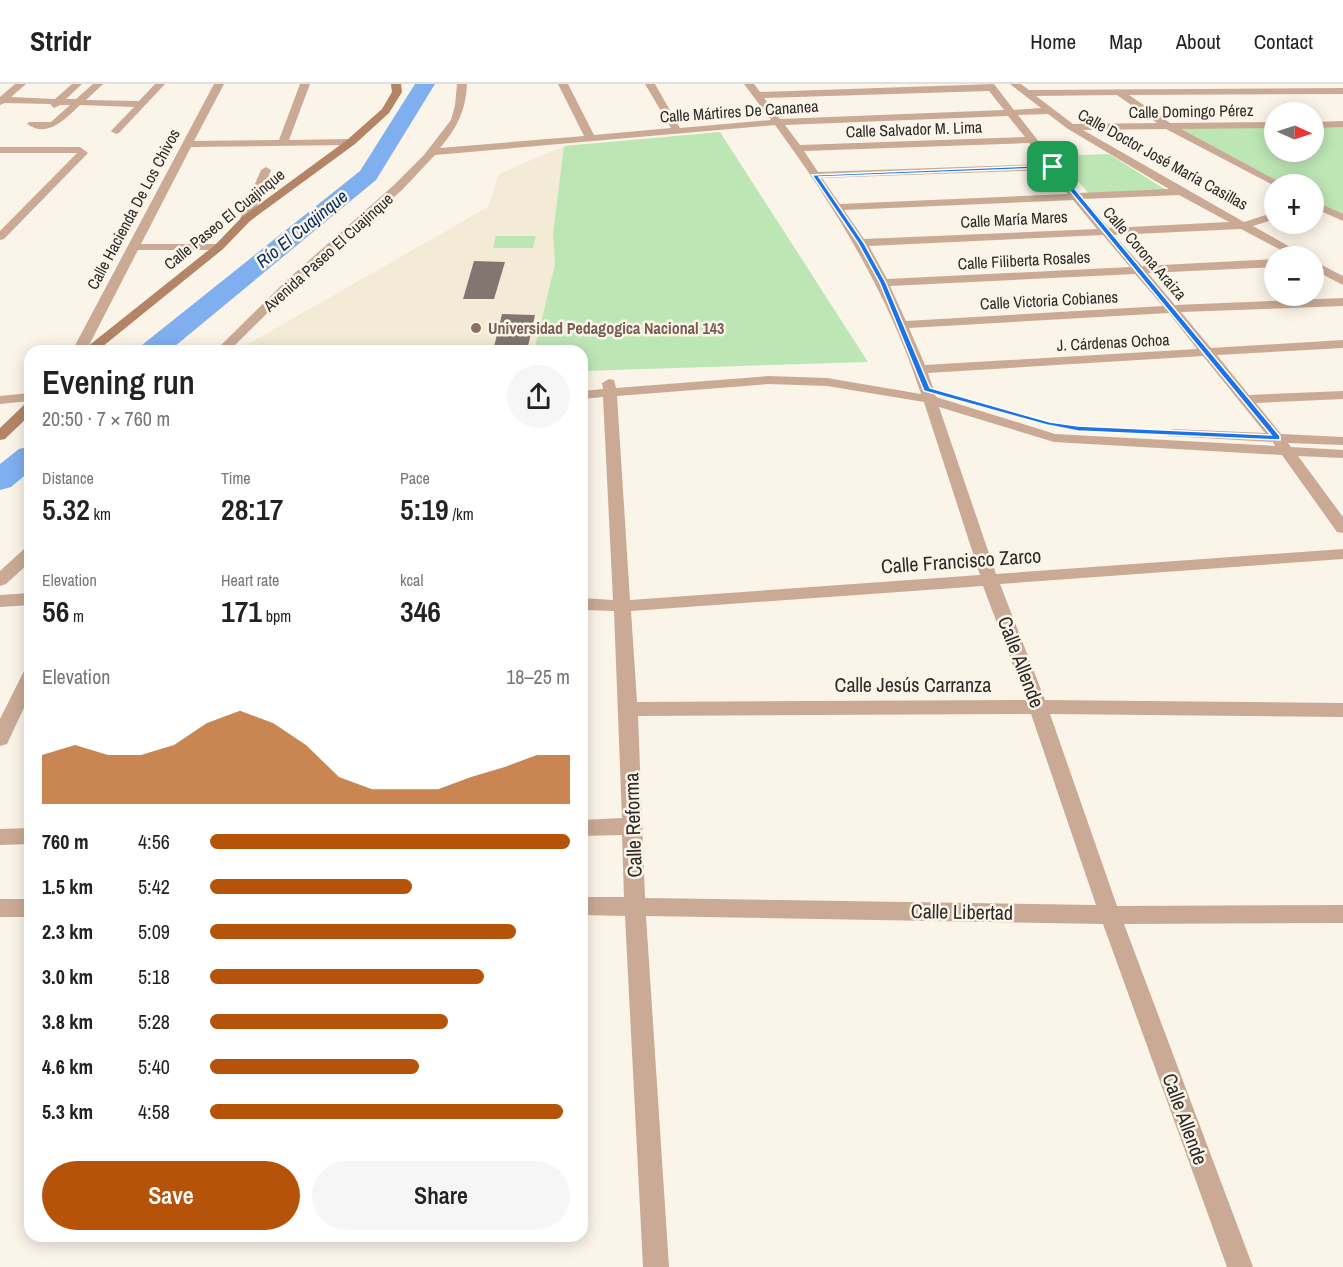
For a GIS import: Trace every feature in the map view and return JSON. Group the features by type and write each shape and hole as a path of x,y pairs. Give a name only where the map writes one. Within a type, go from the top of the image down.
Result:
{"street":[{"path":"0,101 21,84"},
{"path":"48,109 77,84"},
{"path":"40,117 33,125 54,124 98,84"},
{"path":"116,131 160,84"},
{"name":"Calle Hacienda De Los Chivos","path":"82,345 219,84"},
{"path":"283,142 305,84"},
{"name":"Calle Paseo El Cuajinque","path":"96,345 219,247 246,219 351,142 386,111 397,92 396,84"},
{"name":"Avenida Paseo El Cuajinque","path":"228,345 325,252 399,188 432,152 455,122 462,97 462,84"},
{"path":"563,84 590,137"},
{"path":"650,84 676,129"},
{"name":"Calle Allende","path":"749,84 779,122 861,243 883,283 920,369 990,580 1240,1267"},
{"name":"Calle Doctor José María Casillas","path":"1015,84 1071,128 1181,192 1282,246"},
{"path":"1106,84 1168,126 1264,177"},
{"path":"757,94 990,86"},
{"name":"Calle Corona Araiza","path":"990,86 1076,197 1172,309 1277,438 1343,528"},
{"path":"1028,93 1343,91"},
{"path":"0,101 141,104"},
{"name":"Calle Mártires De Cananea","path":"432,152 676,129 779,122 1049,111"},
{"path":"1324,125 1343,124"},
{"name":"Calle Domingo Pérez","path":"1071,128 1264,125"},
{"name":"Calle Salvador M. Lima","path":"797,148 1032,140"},
{"path":"187,144 351,142"},
{"path":"0,150 80,150 83,153 2,233"},
{"path":"815,175 1053,167"},
{"path":"246,219 266,170"},
{"path":"837,207 1181,192"},
{"path":"1324,209 1343,219"},
{"name":"Calle María Mares","path":"861,243 1245,225 1264,219"},
{"path":"132,247 219,247"},
{"name":"Calle Filiberta Rosales","path":"883,283 1264,264"},
{"path":"1324,271 1343,281"},
{"name":"Calle Victoria Cobianes","path":"901,325 1172,309 1343,302"},
{"name":"J. Cárdenas Ochoa","path":"920,369 1208,354 1343,344"},
{"path":"588,393 610,388 769,380 827,382 928,395 1078,429 1343,441"},
{"path":"588,385 610,388"},
{"name":"Calle Reforma","path":"610,388 628,709 635,906 657,1267"},
{"path":"928,395 1054,438 1288,453 1343,454"},
{"path":"1245,399 1343,395"},
{"path":"0,400 24,398"},
{"path":"0,436 24,413"},
{"name":"Calle Francisco Zarco","path":"588,604 623,606 1343,554"},
{"path":"0,580 24,559"},
{"path":"0,601 24,599"},
{"path":"0,739 24,689"},
{"name":"Calle Jesús Carranza","path":"628,709 1038,707 1343,710"},
{"path":"588,828 633,826"},
{"path":"0,837 24,836"},
{"name":"Calle Libertad","path":"588,906 1110,915 1343,914"},
{"path":"0,908 24,908"}],"shaded area":[{"path":"564,146 553,233 555,264 535,345 247,345 488,207 499,174"}],"green space":[{"path":"1343,124 1343,218 1324,209 1324,174 1264,174 1264,177 1168,126 1264,125 1264,162 1324,162 1324,125"},
{"path":"720,132 868,362 588,371 588,345 535,345 555,264 553,233 564,146"},
{"path":"1109,154 1166,190 1090,195 1056,156"},
{"path":"496,236 536,236 533,248 493,248"}],"building":[{"path":"474,261 505,262 494,299 463,299"},
{"path":"502,314 535,315 528,345 494,345"}],"waterway":[{"name":"Río El Cuajinque","path":"159,345 368,175 425,84"},
{"name":"Río El Cuajinque","path":"0,480 24,460"}],"place":[{"name":"Universidad Pedagogica Nacional 143","path":"476,328"}],"route":[{"path":"1053,167 1277,438 1078,429 1050,424 927,390 883,283 861,243 815,175 1053,167"}]}
